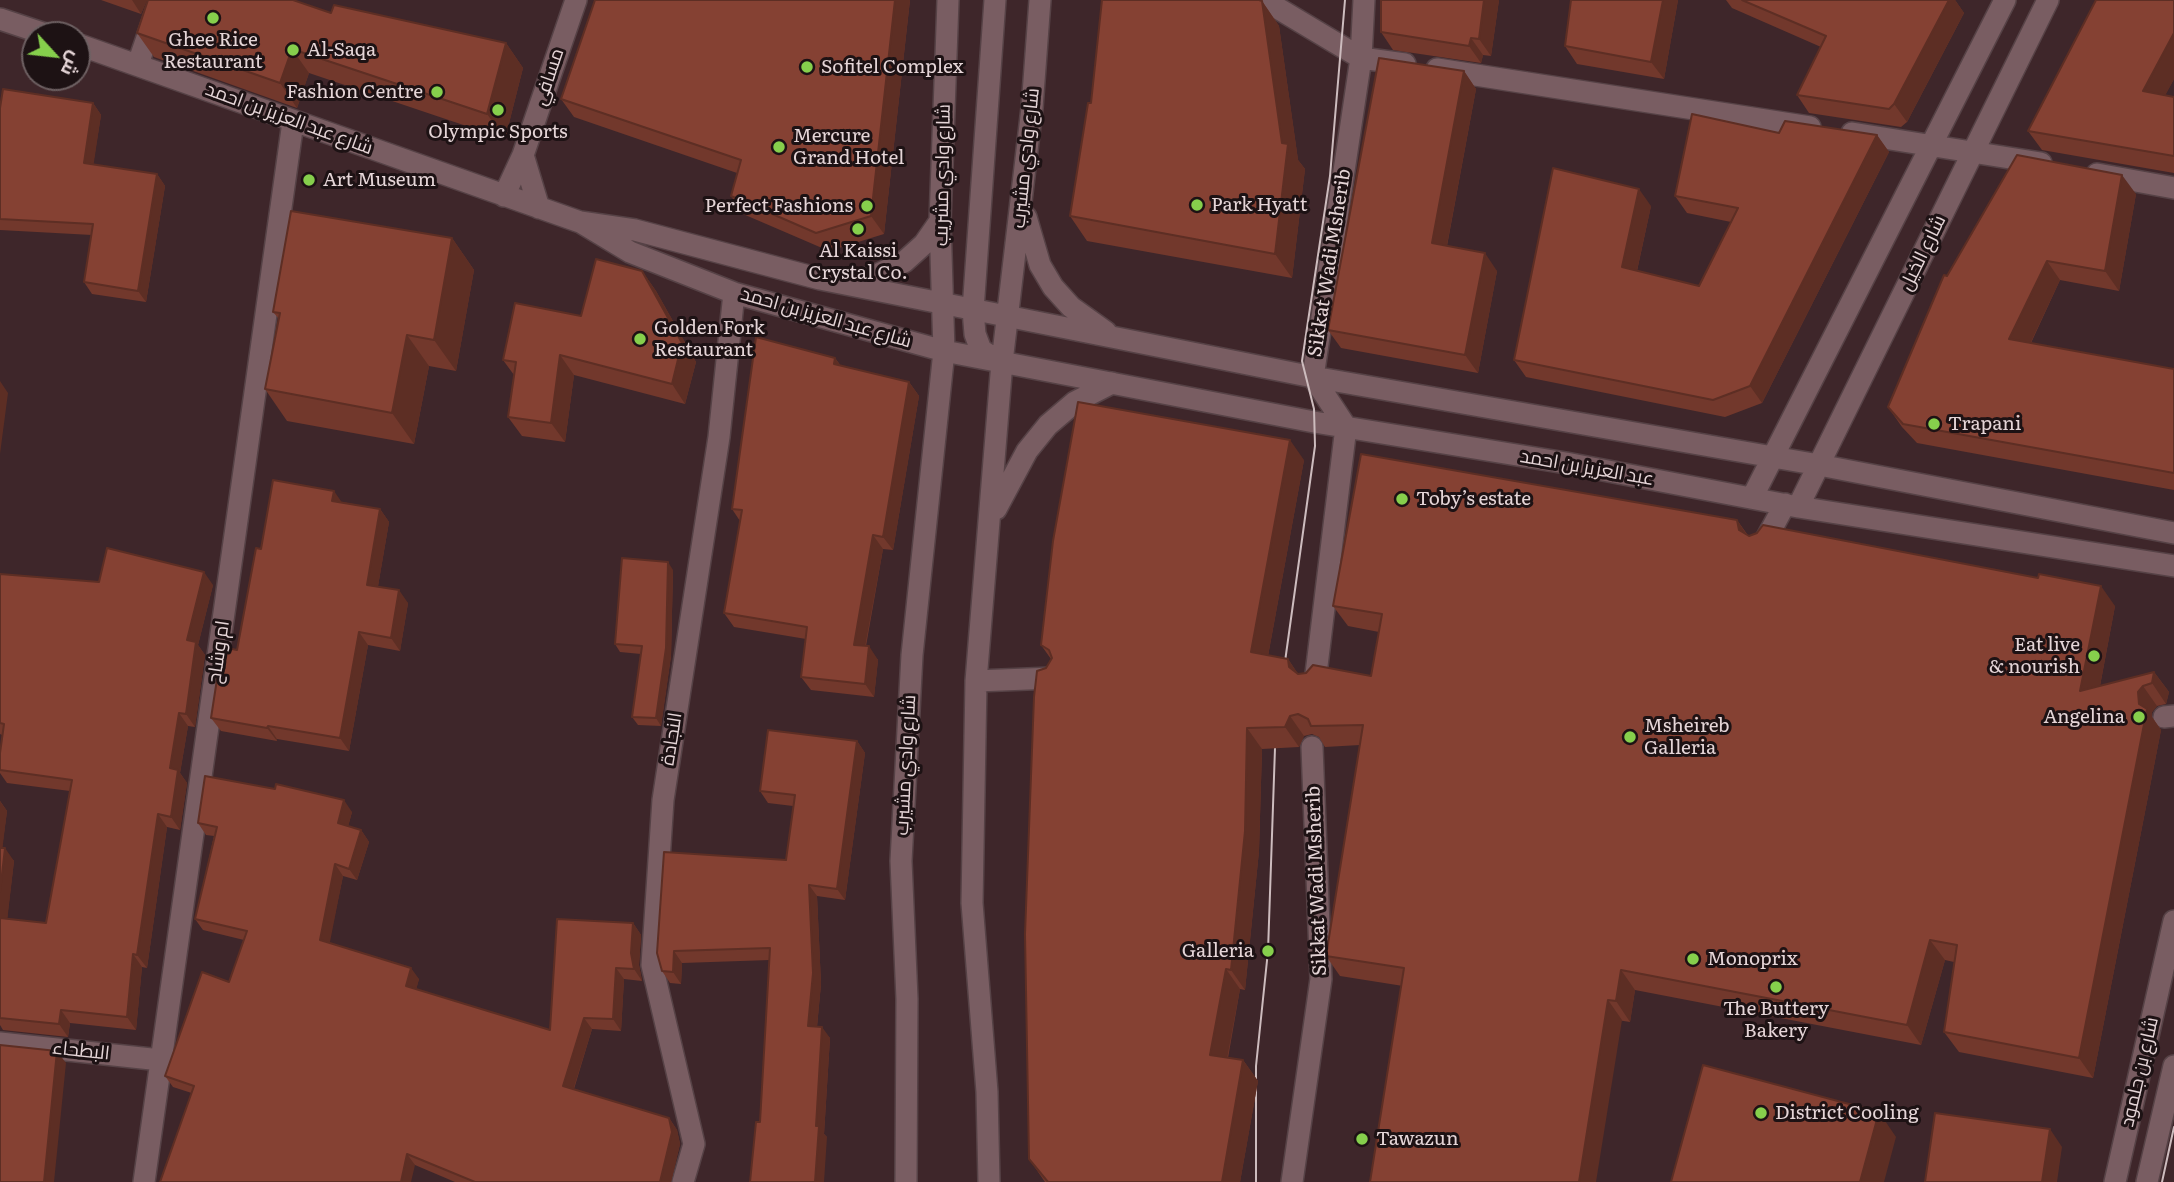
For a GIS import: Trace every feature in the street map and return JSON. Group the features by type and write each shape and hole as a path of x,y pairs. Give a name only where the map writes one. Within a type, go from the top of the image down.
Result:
{"street":[{"path":"138,64 160,0"},
{"name":"مسافي","path":"504,196 523,155 576,0"},
{"name":"شارع وادي مشريب","path":"944,351 940,221 948,0"},
{"path":"995,0 973,310 975,334 981,349 1002,362"},
{"name":"شارع وادي مشيرب","path":"1009,316 1040,0"},
{"path":"1264,0 1361,58 1973,150 2174,188"},
{"name":"Sikkat Wadi Msherib","path":"1346,426 1313,377 1361,58 1364,0"},
{"path":"1752,498 2004,0"},
{"name":"شارع الخيل","path":"1765,543 1819,466 1973,150 2040,3"},
{"path":"0,19 21,26"},
{"name":"شارع عبد العزيز بن احمد","path":"91,49 580,222 635,230 820,279 1009,316"},
{"name":"ام وشاح","path":"144,1182 293,122"},
{"path":"523,155 539,208"},
{"path":"1023,184 1031,241 1043,272 1071,307 1114,337"},
{"path":"820,279 855,280 888,271 915,254 940,221"},
{"name":"شارع عبد العزيز بن احمد","path":"580,222 630,252 734,293 944,351 1002,362"},
{"name":"النجادة","path":"683,1182 694,1144 652,965 663,800 719,437 734,293"},
{"path":"989,1182 987,1092 972,904 976,681 1002,362 1009,316 1313,377 1773,457 2174,533"},
{"name":"شارع وادي مشيرب","path":"906,1182 907,999 901,861 912,654 944,351"},
{"name":"عبد العزيز بن احمد","path":"1002,362 1791,505 2171,568"},
{"path":"990,520 1027,451 1048,425 1075,402 1112,383"},
{"path":"1315,682 1346,426"},
{"path":"976,681 1053,678"},
{"name":"Sikkat Wadi Msherib","path":"1292,1182 1321,979 1312,747"},
{"name":"شارع بن جلمود","path":"2115,1182 2174,920"},
{"name":"البطحاء","path":"0,1043 161,1060"},
{"name":"شارع بن جلمود","path":"2147,1182 2174,1066"}],"building":[{"path":"148,0 293,0 331,13 334,5 506,43 487,114 292,49 280,83 137,33"},
{"name":"Mercure Grand Hotel","path":"595,0 895,0 871,216 816,233 731,196 741,160 561,99"},
{"path":"1102,0 1262,1 1282,143 1288,144 1275,254 1070,216 1088,103 1091,103"},
{"path":"1381,0 1484,0 1479,39 1471,38 1469,46 1381,32"},
{"path":"1571,0 1663,0 1651,62 1565,46"},
{"path":"1742,0 1949,0 1889,109 1797,95 1826,36"},
{"path":"2096,0 2174,0 2174,33 2143,91 2174,97 2174,156 2028,131"},
{"path":"1379,58 1464,71 1432,243 1485,253 1465,355 1328,330"},
{"path":"3,89 93,103 84,163 157,174 138,291 84,282 93,224 0,219 0,108"},
{"path":"1692,114 1779,133 1785,121 1877,135 1750,386 1713,400 1514,360 1553,168 1639,189 1622,267 1699,286 1738,208 1675,196"},
{"path":"2017,155 2122,175 2105,271 2047,261 2009,339 2174,369 2174,473 1903,424 1888,407 1944,275 1947,276"},
{"path":"291,211 452,238 434,340 407,335 392,413 265,389 280,313 273,312"},
{"path":"596,259 642,271 682,343 672,384 560,355 551,423 508,417 516,362 503,360 515,303 581,316"},
{"path":"756,337 835,358 834,364 909,382 883,537 873,535 854,645 869,646 865,684 801,677 807,627 724,613 742,510 732,509"},
{"path":"1078,402 1290,440 1251,652 1288,659 1289,667 1298,674 1306,673 1313,665 1371,676 1382,614 1333,606 1361,454 1737,520 1739,530 1749,536 1757,533 1763,525 2038,578 2039,574 2101,586 2080,691 2154,672 2152,683 2143,686 2138,692 2139,704 2147,709 2079,1058 1944,1032 1957,945 1930,940 1907,1025 1621,970 1616,1001 1608,1000 1579,1182 1370,1182 1404,968 1326,956 1363,725 1311,726 1308,719 1298,714 1290,716 1285,727 1247,728 1245,831 1231,970 1226,969 1210,1055 1243,1060 1222,1182 1048,1182 1029,1159 1025,934 1034,697 1037,671 1046,668 1052,658 1049,650 1041,645 1053,541"},
{"path":"273,480 334,491 332,501 380,509 367,585 399,590 391,638 359,632 340,738 211,718 222,647 237,650 256,548 261,549"},
{"path":"107,548 204,572 187,640 196,642 186,714 179,713 170,768 178,770 171,817 158,814 137,955 133,954 127,1017 61,1010 59,1024 0,1018 0,918 46,923 72,780 0,770 4,724 0,723 0,574 99,582"},
{"path":"622,558 668,562 666,648 656,718 632,717 642,646 615,644"},
{"path":"768,730 857,741 837,889 809,885 813,973 808,1026 822,1027 815,1182 750,1182 756,1122 760,1122 770,948 674,951 673,972 662,971 657,953 664,852 786,860 795,795 760,791"},
{"path":"205,776 275,789 276,784 344,800 338,823 361,830 349,869 335,864 320,940 411,968 406,986 550,1030 557,919 633,923 631,953 634,969 616,968 613,1019 584,1018 563,1086 669,1118 672,1132 660,1182 475,1182 407,1154 401,1182 160,1182 194,1086 165,1076 202,972 229,982 247,931 195,919 217,827 198,823"},
{"path":"0,848 5,848 0,892"},
{"path":"0,1045 57,1051 44,1182 0,1182"},
{"name":"District Cooling","path":"1703,1065 1879,1112 1860,1182 1671,1182"},
{"path":"1935,1113 2050,1129 2042,1182 1925,1182"}],"tram line":[{"path":"1283,676 1315,446 1314,409 1302,361 1330,176 1345,0"},
{"path":"1256,1182 1256,1066 1268,951 1275,748"},
{"path":"2162,1182 2174,1127"}],"place":[{"name":"Ghee Rice Restaurant","path":"213,18"},
{"name":"Al-Saqa","path":"293,50"},
{"name":"Sofitel Complex","path":"807,67"},
{"name":"Fashion Centre","path":"437,92"},
{"name":"Olympic Sports","path":"498,110"},
{"name":"Mercure Grand Hotel","path":"779,147"},
{"name":"Art Museum","path":"309,180"},
{"name":"Park Hyatt","path":"1197,205"},
{"name":"Perfect Fashions","path":"867,206"},
{"name":"Al Kaissi Crystal Co.","path":"858,229"},
{"name":"Golden Fork Restaurant","path":"640,339"},
{"name":"Trapani","path":"1934,424"},
{"name":"Toby’s estate","path":"1402,499"},
{"name":"Eat live & nourish","path":"2094,656"},
{"name":"Angelina","path":"2139,717"},
{"name":"Msheireb Galleria","path":"1630,737"},
{"name":"Galleria","path":"1268,951"},
{"name":"Monoprix","path":"1693,959"},
{"name":"The Buttery Bakery","path":"1776,987"},
{"name":"District Cooling","path":"1761,1113"},
{"name":"Tawazun","path":"1362,1139"}]}
